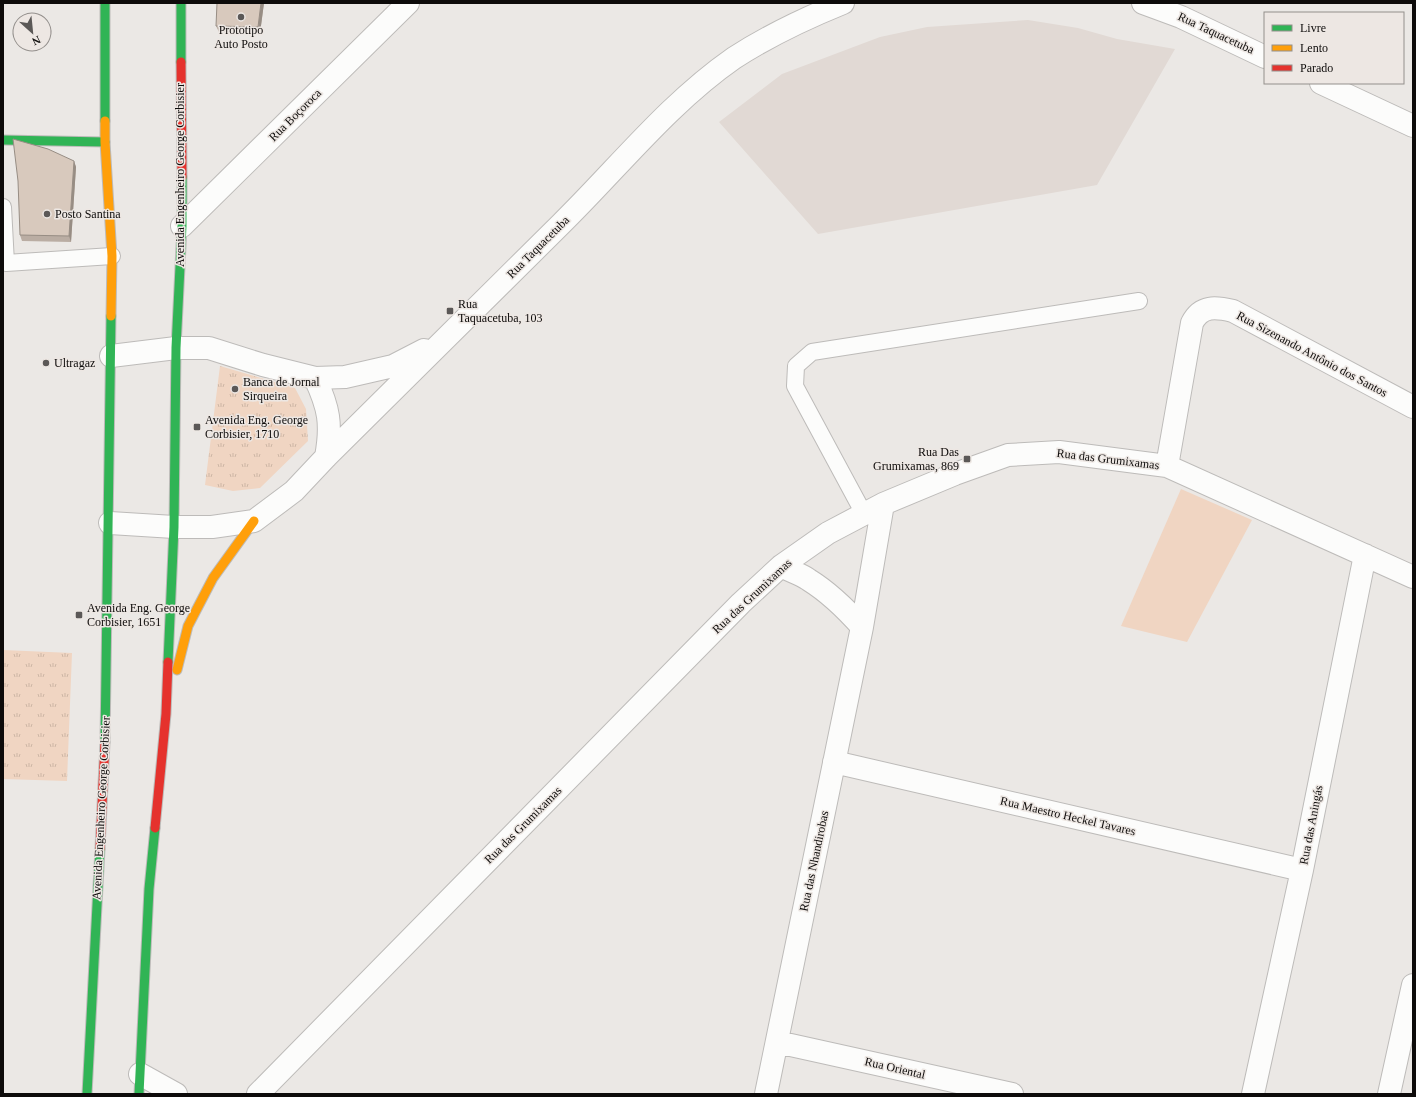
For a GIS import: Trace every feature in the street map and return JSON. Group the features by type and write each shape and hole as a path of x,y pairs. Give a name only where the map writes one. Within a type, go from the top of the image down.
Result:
{"main road":[{"name":"Avenida Engenheiro George Corbisier","path":"87,1094 106,730 110,523 112,256 105,142 105,3"},
{"name":"Avenida Engenheiro George Corbisier","path":"140,1084 149,889 166,714 174,527 176,348 182,226 181,3"},
{"path":"3,140 105,142"},
{"path":"166,714 188,626 213,578 254,521"}],"street":[{"name":"Rua Boçoroca","path":"182,226 408,3"},
{"name":"Rua Taquacetuba","path":"254,521 294,491 443,340 572,214 667,114 734,58 803,20 843,3"},
{"name":"Rua Taquacetuba","path":"1143,3 1181,16 1264,56"},
{"path":"1323,84 1413,126"},
{"name":"Rua Sizenando Antônio dos Santos","path":"1167,466 1192,323 1195,317 1202,310 1215,308 1233,311 1413,407"},
{"path":"111,356 176,348 209,348 263,365 315,378 345,377 393,366 443,340"},
{"path":"315,378 324,396 329,416 330,436 326,457"},
{"name":"Rua das Grumixamas","path":"258,1094 741,603 781,566 828,533 883,504 955,474 1008,455 1059,452 1167,466 1413,577"},
{"name":"Rua das Nhandirobas","path":"766,1094 862,628 883,504"},
{"path":"110,523 174,527 212,527 254,521"},
{"name":"Rua das Aningás","path":"1253,1094 1302,870 1365,555"},
{"path":"781,566 808,579 826,592 841,604 862,628"},
{"name":"Rua Maestro Heckel Tavares","path":"834,762 1302,870"},
{"path":"1389,1094 1413,985"},
{"name":"Rua Oriental","path":"777,1042 1012,1094"},
{"path":"140,1084 176,1094"}],"lane":[{"path":"3,207 6,263 112,256"},
{"path":"864,514 794,386 796,366 812,352 1139,301"}],"shaded area":[{"path":"1028,20 1078,28 1117,39 1175,49 1097,185 818,234 719,122 782,74 880,37 927,27"}],"green space":[{"path":"220,366 295,388 306,409 308,441 260,488 233,491 205,485"},
{"path":"1181,489 1252,520 1187,642 1121,626"},
{"path":"3,650 72,653 67,781 3,779"}],"building":[{"name":"Prototipo Auto Posto","path":"217,3 261,3 258,27 216,26"},
{"name":"Posto Santina","path":"13,139 48,149 74,161 69,236 20,235 18,181"}],"traffic: fast":[{"path":"105,3 105,121"},
{"path":"181,3 181,62"},
{"path":"3,140 105,142"},
{"path":"168,662 174,527 176,348 182,226 182,177"},
{"path":"105,742 111,316"},
{"path":"139,1094 149,889 155,828"},
{"path":"87,1094 100,849"}],"traffic: slow":[{"path":"105,121 112,256 111,316"},
{"path":"177,670 188,626 213,578 254,521"}],"traffic: jam":[{"path":"181,62 182,177"},
{"path":"155,828 166,714 168,662"},
{"path":"100,849 105,742"}],"place":[{"name":"Prototipo Auto Posto","path":"241,17"},
{"name":"Posto Santina","path":"47,214"},
{"name":"Rua Taquacetuba, 103","path":"450,311"},
{"name":"Ultragaz","path":"46,363"},
{"name":"Banca de Jornal Sirqueira","path":"235,389"},
{"name":"Avenida Eng. George Corbisier, 1710","path":"197,427"},
{"name":"Rua Das Grumixamas, 869","path":"967,459"},
{"name":"Avenida Eng. George Corbisier, 1651","path":"79,615"}]}
